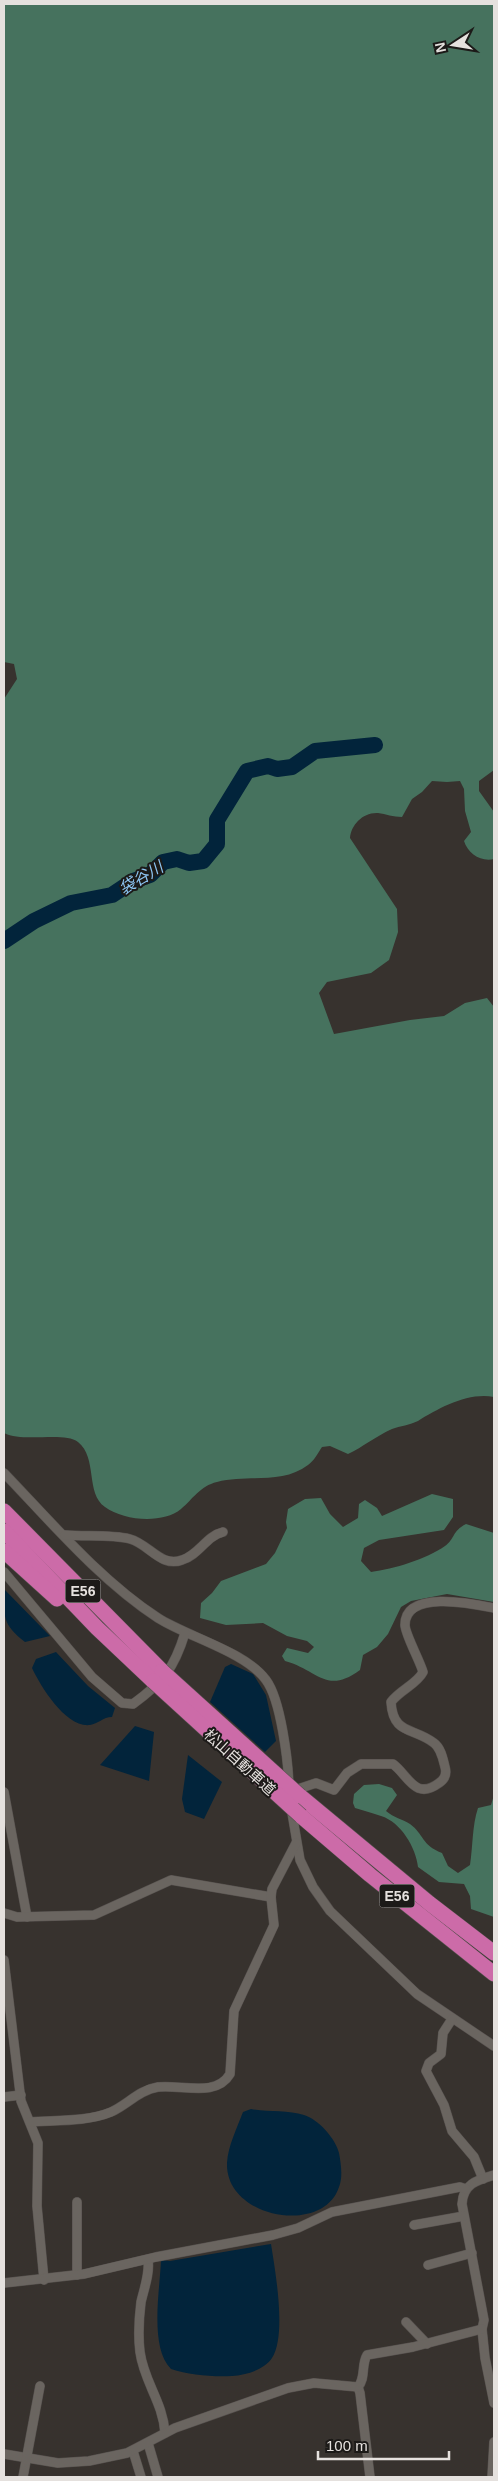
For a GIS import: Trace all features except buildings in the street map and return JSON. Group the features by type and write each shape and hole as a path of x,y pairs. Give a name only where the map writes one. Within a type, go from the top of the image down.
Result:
{"highway":[{"path":"4,1503 67,1575"},
{"name":"松山自動車道","path":"4,1511 67,1575 158,1676 301,1816 370,1875 494,1974"},
{"name":"松山自動車道","path":"4,1531 96,1628 158,1676 295,1794 429,1903 494,1953"},
{"path":"4,1551 158,1676"}],"street":[{"path":"4,1473 65,1536 135,1601 159,1619 248,1664 266,1680 273,1693 295,1794 296,1843 300,1860 313,1887 330,1911 417,1994 494,2046"},
{"path":"65,1536 130,1539 164,1559 174,1562 192,1555 212,1536 223,1532"},
{"path":"4,1572 92,1677 122,1703 133,1704 162,1681 177,1659 185,1633"},
{"path":"295,1794 316,1783 334,1790 353,1768 361,1764 385,1762 399,1768 411,1786 419,1789 437,1785 444,1778 446,1772 442,1755 436,1744 402,1728 394,1720 392,1712 391,1702 398,1692 420,1679 423,1672 416,1650 404,1626 406,1618 417,1607 432,1602 452,1601 494,1608"},
{"path":"4,1792 27,1917"},
{"path":"30,2122 112,2112 143,2092 158,2087 213,2088 226,2081 230,2074 234,2011 274,1925 271,1897 276,1880 296,1843"},
{"path":"4,1913 17,1917 94,1915 171,1880 271,1897"},
{"path":"4,1960 21,2096 24,2110 38,2143 36,2206 44,2280"},
{"path":"452,2019 443,2033 441,2054 429,2062 426,2070 444,2105 452,2132 474,2157 482,2178"},
{"path":"4,2097 21,2096"},
{"path":"494,2175 482,2178 466,2189 463,2195 464,2216 472,2254 494,2403"},
{"path":"4,2283 77,2275 289,2232 332,2212 375,2202 460,2187 466,2189"},
{"path":"76,2202 77,2275"},
{"path":"414,2226 464,2216"},
{"path":"428,2265 472,2254"},
{"path":"148,2260 140,2312 140,2350 146,2376 154,2389 164,2420 165,2433"},
{"path":"406,2322 427,2344"},
{"path":"358,2387 361,2384 367,2355 427,2344 494,2322"},
{"path":"4,2454 68,2464 133,2451 165,2433 247,2402 305,2384 358,2387"},
{"path":"23,2477 40,2386"},
{"path":"358,2387 370,2477"},
{"path":"492,2477 494,2442"},
{"path":"148,2443 158,2477"},
{"path":"133,2451 141,2477"}],"green space":[{"path":"4,4 494,4 494,770 479,781 479,791 494,812 494,859 480,858 466,846 464,841 471,832 465,811 464,789 460,781 432,781 412,799 402,817 373,813 359,820 353,828 350,838 397,909 398,932 389,960 371,973 327,982 319,993 334,1034 410,1020 444,1016 465,1003 487,998 494,1007 494,1397 474,1397 454,1402 415,1422 386,1432 348,1454 330,1446 322,1447 310,1463 298,1471 287,1475 228,1480 211,1484 206,1486 173,1514 154,1519 133,1518 122,1515 113,1512 99,1501 95,1493 88,1457 78,1442 63,1437 22,1437 4,1433 4,699 17,679 14,664 4,662"},
{"path":"432,1494 453,1499 453,1517 444,1530 379,1540 364,1548 361,1561 371,1572 410,1563 445,1546 451,1541 458,1529 466,1524 494,1533 494,1602 447,1594 411,1601 401,1607 388,1634 377,1647 363,1655 360,1670 348,1677 330,1681 285,1661 282,1656 287,1648 308,1653 314,1647 307,1641 287,1636 263,1623 226,1625 200,1618 201,1603 221,1581 266,1564 275,1553 287,1528 288,1509 305,1499 321,1498 330,1514 343,1527 358,1518 359,1504 365,1500 377,1508 382,1516"},
{"path":"379,1784 392,1788 397,1795 386,1811 415,1828 426,1843 442,1853 448,1866 458,1873 470,1865 478,1808 491,1805 494,1795 494,1917 471,1909 470,1896 464,1884 439,1882 418,1867 411,1844 395,1824 381,1816 355,1808 353,1803 354,1794 364,1785"}],"water":[{"path":"4,1589 50,1636 25,1642 17,1636 8,1625 6,1619"},
{"path":"56,1652 88,1686 115,1708 112,1717 90,1725 81,1724 72,1720 55,1705 32,1668 36,1659"},
{"path":"231,1664 253,1674 266,1695 276,1741 265,1752 210,1702 225,1667"},
{"path":"135,1726 154,1732 149,1781 100,1765"},
{"path":"188,1755 222,1782 204,1819 185,1812 182,1799"},
{"path":"251,2109 291,2112 304,2115 326,2130 339,2153 341,2170 339,2187 330,2202 314,2212 296,2215 276,2214 257,2208 241,2197 231,2182 227,2163 231,2144 243,2112"},
{"path":"271,2244 279,2302 279,2334 276,2348 269,2362 260,2369 232,2376 201,2375 171,2369 164,2359 158,2332 157,2317 161,2260 170,2261"}],"waterway":[{"name":"袋谷川","path":"4,941 34,921 71,903 112,895 133,881 150,875 163,862 177,859 189,863 203,861 217,844 217,820 247,771 268,766 277,769 292,767 315,751 375,745"}]}
